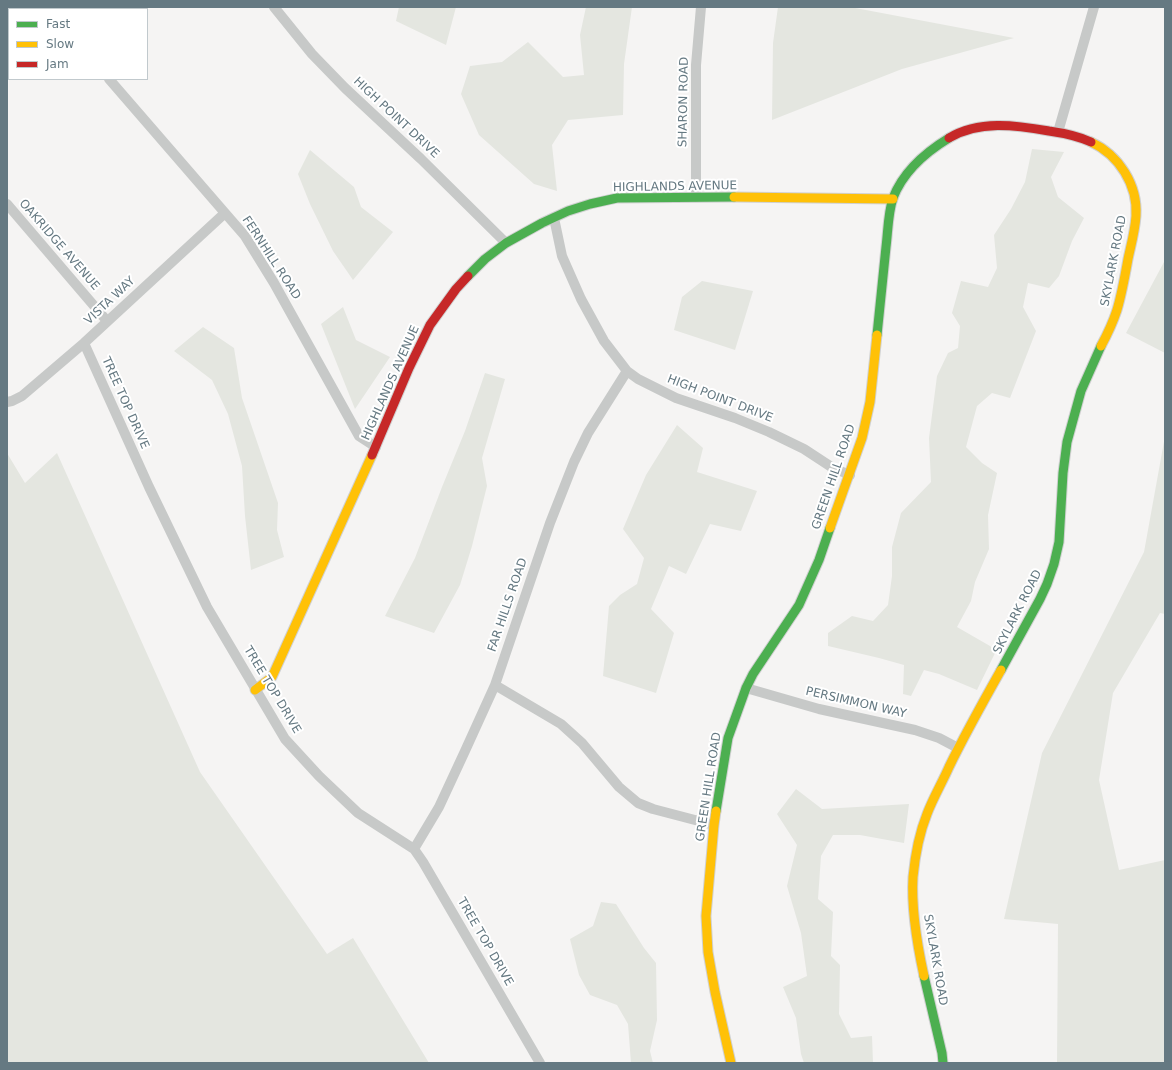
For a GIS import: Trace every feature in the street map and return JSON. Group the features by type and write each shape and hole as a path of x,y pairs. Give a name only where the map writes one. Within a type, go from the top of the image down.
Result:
{"street":[{"name":"HIGH POINT DRIVE","path":"274,7 312,54 345,88 421,159 506,243"},
{"name":"SHARON ROAD","path":"696,198 696,66 701,7"},
{"path":"1058,132 1094,7"},
{"name":"FERNHILL ROAD","path":"110,80 245,236 274,283 359,436 376,447"},
{"name":"GREEN HILL ROAD","path":"731,1063 715,992 708,952 706,916 714,825 728,738 746,688 799,605 810,582 850,475 862,438 870,402 889,220 893,199 901,183 919,160 939,144 962,132 975,128 1001,125 1058,132"},
{"name":"SKYLARK ROAD","path":"943,1063 920,958 913,880 916,853 922,827 958,748 1042,596 1054,567 1060,540 1063,466 1069,432 1078,399 1087,376 1119,306 1136,213 1134,196 1129,181 1121,166 1096,144 1086,139 1058,132"},
{"name":"HIGHLANDS AVENUE","path":"255,690 272,677 376,447 409,368 430,325 456,289 485,259 506,243 568,211 617,198 893,199"},
{"name":"OAKRIDGE AVENUE","path":"7,204 107,321"},
{"name":"VISTA WAY","path":"7,402 22,396 84,343 225,213"},
{"name":"HIGH POINT DRIVE","path":"554,218 562,256 581,300 604,341 627,371 638,379 676,398 735,418 769,432 804,450 833,468 850,475"},
{"name":"TREE TOP DRIVE","path":"84,343 149,487 207,607 285,739 319,776 358,813 414,849 540,1063"},
{"name":"FAR HILLS ROAD","path":"414,849 439,807 495,685 550,523 574,462 588,434 627,371"},
{"path":"495,685 561,724 582,742 620,787 638,803 653,809 714,825"},
{"name":"PERSIMMON WAY","path":"746,688 819,709 915,730 939,738 958,748"}],"shaded area":[{"path":"399,7 456,7 446,45 396,21"},
{"path":"586,7 632,7 624,64 623,115 568,120 552,145 557,191 534,184 479,135 461,94 470,66 502,62 528,42 563,77 584,75 580,35"},
{"path":"778,7 850,7 1014,38 902,69 772,120 773,43"},
{"path":"1032,149 1064,152 1051,177 1058,197 1084,218 1072,241 1059,276 1049,288 1028,283 1023,307 1036,331 1010,398 992,393 977,406 966,447 982,463 997,473 988,515 989,549 975,582 971,601 957,627 996,651 977,690 939,674 924,670 911,696 903,694 904,665 828,646 828,633 852,616 873,621 888,605 892,576 892,547 901,513 931,482 929,438 937,376 948,353 958,348 960,326 952,313 961,281 988,287 997,268 994,235 1011,209 1025,182"},
{"path":"310,150 354,187 361,207 393,232 353,280 333,251 310,204 298,174"},
{"path":"1164,262 1165,265 1165,353 1126,333"},
{"path":"702,281 753,291 735,350 674,330 682,297"},
{"path":"343,307 356,340 390,357 355,409 321,324"},
{"path":"203,327 234,348 242,398 278,503 277,530 284,557 251,570 245,516 242,466 228,414 212,380 174,351"},
{"path":"485,373 505,379 482,458 487,486 472,546 460,585 434,633 385,616 415,558 465,431"},
{"path":"677,425 703,448 697,472 757,491 741,531 710,524 686,574 669,566 651,609 674,633 656,693 603,676 609,606 620,595 637,584 644,558 623,529 646,475"},
{"path":"1165,436 1165,614 1160,613 1113,693 1099,780 1119,870 1165,860 1165,1063 1057,1063 1058,924 1004,919 1042,753 1144,552"},
{"path":"7,453 25,483 57,453 200,772 327,954 353,938 429,1063 7,1063"},
{"path":"796,789 822,809 909,804 904,843 860,835 833,835 821,856 818,899 833,912 831,956 840,965 839,1014 851,1038 872,1036 873,1063 804,1063 801,1054 796,1018 783,987 807,976 801,933 787,886 797,845 777,814"},
{"path":"601,902 616,904 644,948 656,963 657,1020 650,1051 653,1063 631,1063 628,1024 617,1005 590,995 579,975 570,939 593,926"}],"traffic: fast":[{"path":"877,335 888,222 893,198 909,171 924,156 949,138"},
{"path":"468,276 485,259 506,243 542,223 568,211 590,204 617,198 734,197"},
{"path":"1001,670 1040,599 1054,564 1059,542 1063,473 1067,442 1081,391 1101,346"},
{"path":"716,811 728,738 746,688 753,674 799,605 819,560 830,528"},
{"path":"924,976 943,1063"}],"traffic: slow":[{"path":"1091,142 1110,155 1125,172 1134,193 1136,204 1135,227 1117,310 1101,346"},
{"path":"734,197 893,199"},
{"path":"830,528 862,438 870,402 877,335"},
{"path":"255,690 272,677 372,455"},
{"path":"924,976 917,939 913,902 913,877 920,837 929,808 968,730 1001,670"},
{"path":"716,811 706,916 708,952 715,992 731,1063"}],"traffic: jam":[{"path":"949,138 972,128 985,126 1010,126 1065,134 1091,142"},
{"path":"372,455 409,368 430,325 456,289 468,276"}]}
